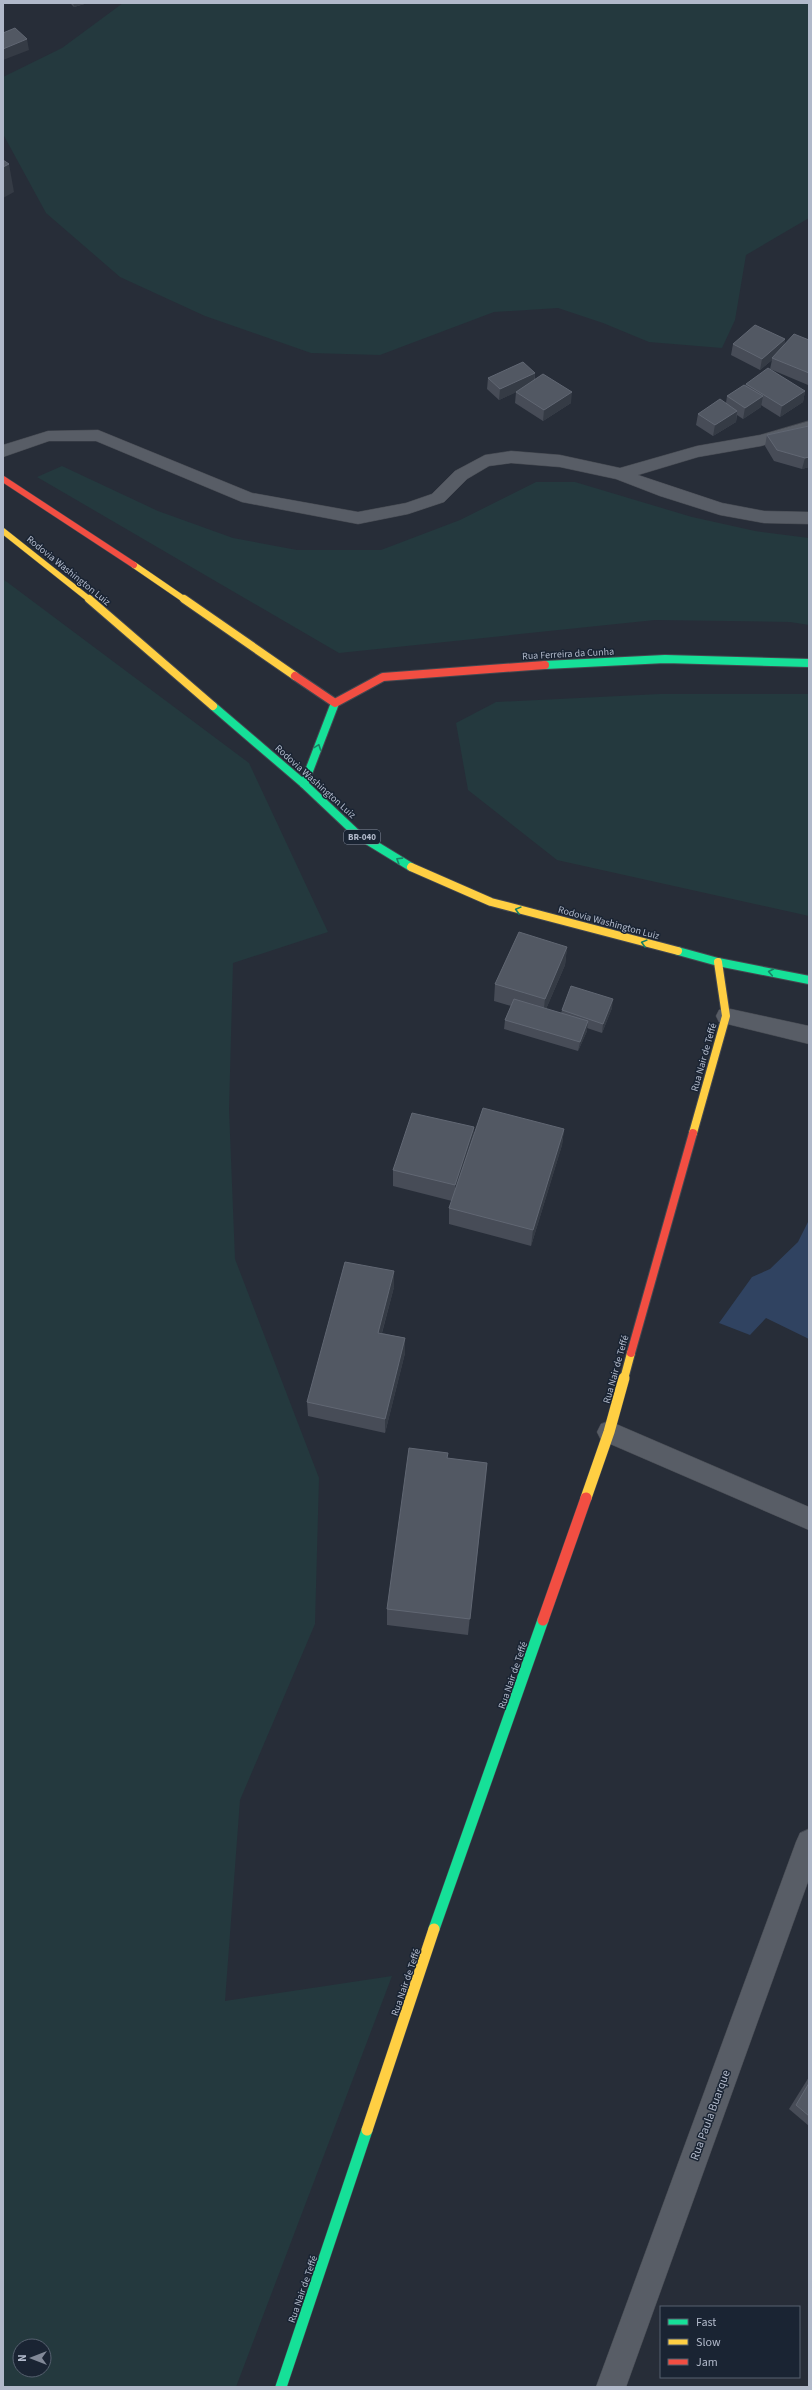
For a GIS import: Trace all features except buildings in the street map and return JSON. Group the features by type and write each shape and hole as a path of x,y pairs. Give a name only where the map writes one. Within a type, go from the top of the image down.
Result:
{"main road":[{"path":"3,479 154,578 238,639 335,703 304,784"},
{"name":"Rodovia Washington Luiz","path":"3,531 72,585 304,784 357,834 419,872 491,902 718,962 809,980"},
{"name":"Rua Ferreira da Cunha","path":"335,703 383,677 523,666 666,659 809,663"},
{"name":"Rua Nair de Teffé","path":"280,2387 447,1891 609,1432 726,1016 718,962"}],"street":[{"path":"620,474 697,452 761,440 809,426"},
{"path":"3,451 48,436 98,435 248,498 358,518 408,508 438,498 461,475 485,460 511,457 560,461 620,474 666,492 720,509 764,517 809,518"},
{"path":"726,1016 809,1035"},
{"path":"609,1432 809,1519"},
{"name":"Rua Paula Buarque","path":"611,2387 809,1842"}],"green space":[{"path":"123,3 809,3 809,218 746,255 735,320 722,348 649,342 603,323 558,308 494,312 380,355 311,353 205,316 120,277 46,213 3,134 3,77 62,48"},
{"path":"62,466 158,511 233,538 297,550 381,550 460,520 536,482 575,482 692,517 755,531 809,538 809,625 790,622 655,620 339,653 37,477"},
{"path":"3,579 249,763 328,932 233,963 229,1109 235,1259 319,1478 315,1624 240,1800 225,2001 392,1976 236,2387 3,2387"},
{"path":"660,694 809,694 809,916 557,860 468,790 456,723 496,702"}],"water":[{"path":"809,1220 809,1339 766,1318 750,1335 719,1323 752,1277 770,1269 798,1242"}],"traffic: fast":[{"path":"545,665 665,659 809,663"},
{"path":"304,784 335,703"},
{"path":"213,706 304,784 357,834 411,867"},
{"path":"678,951 718,962 809,980"},
{"path":"434,1929 543,1620"},
{"path":"281,2387 367,2130"}],"traffic: slow":[{"path":"3,531 72,585 213,706"},
{"path":"134,565 295,676"},
{"path":"411,867 491,902 678,951"},
{"path":"693,1133 726,1016 718,962"},
{"path":"586,1498 609,1432 631,1353"},
{"path":"367,2130 434,1929"}],"traffic: jam":[{"path":"3,479 134,565"},
{"path":"295,676 335,703 383,677 545,665"},
{"path":"631,1353 693,1133"},
{"path":"543,1620 586,1498"}]}
